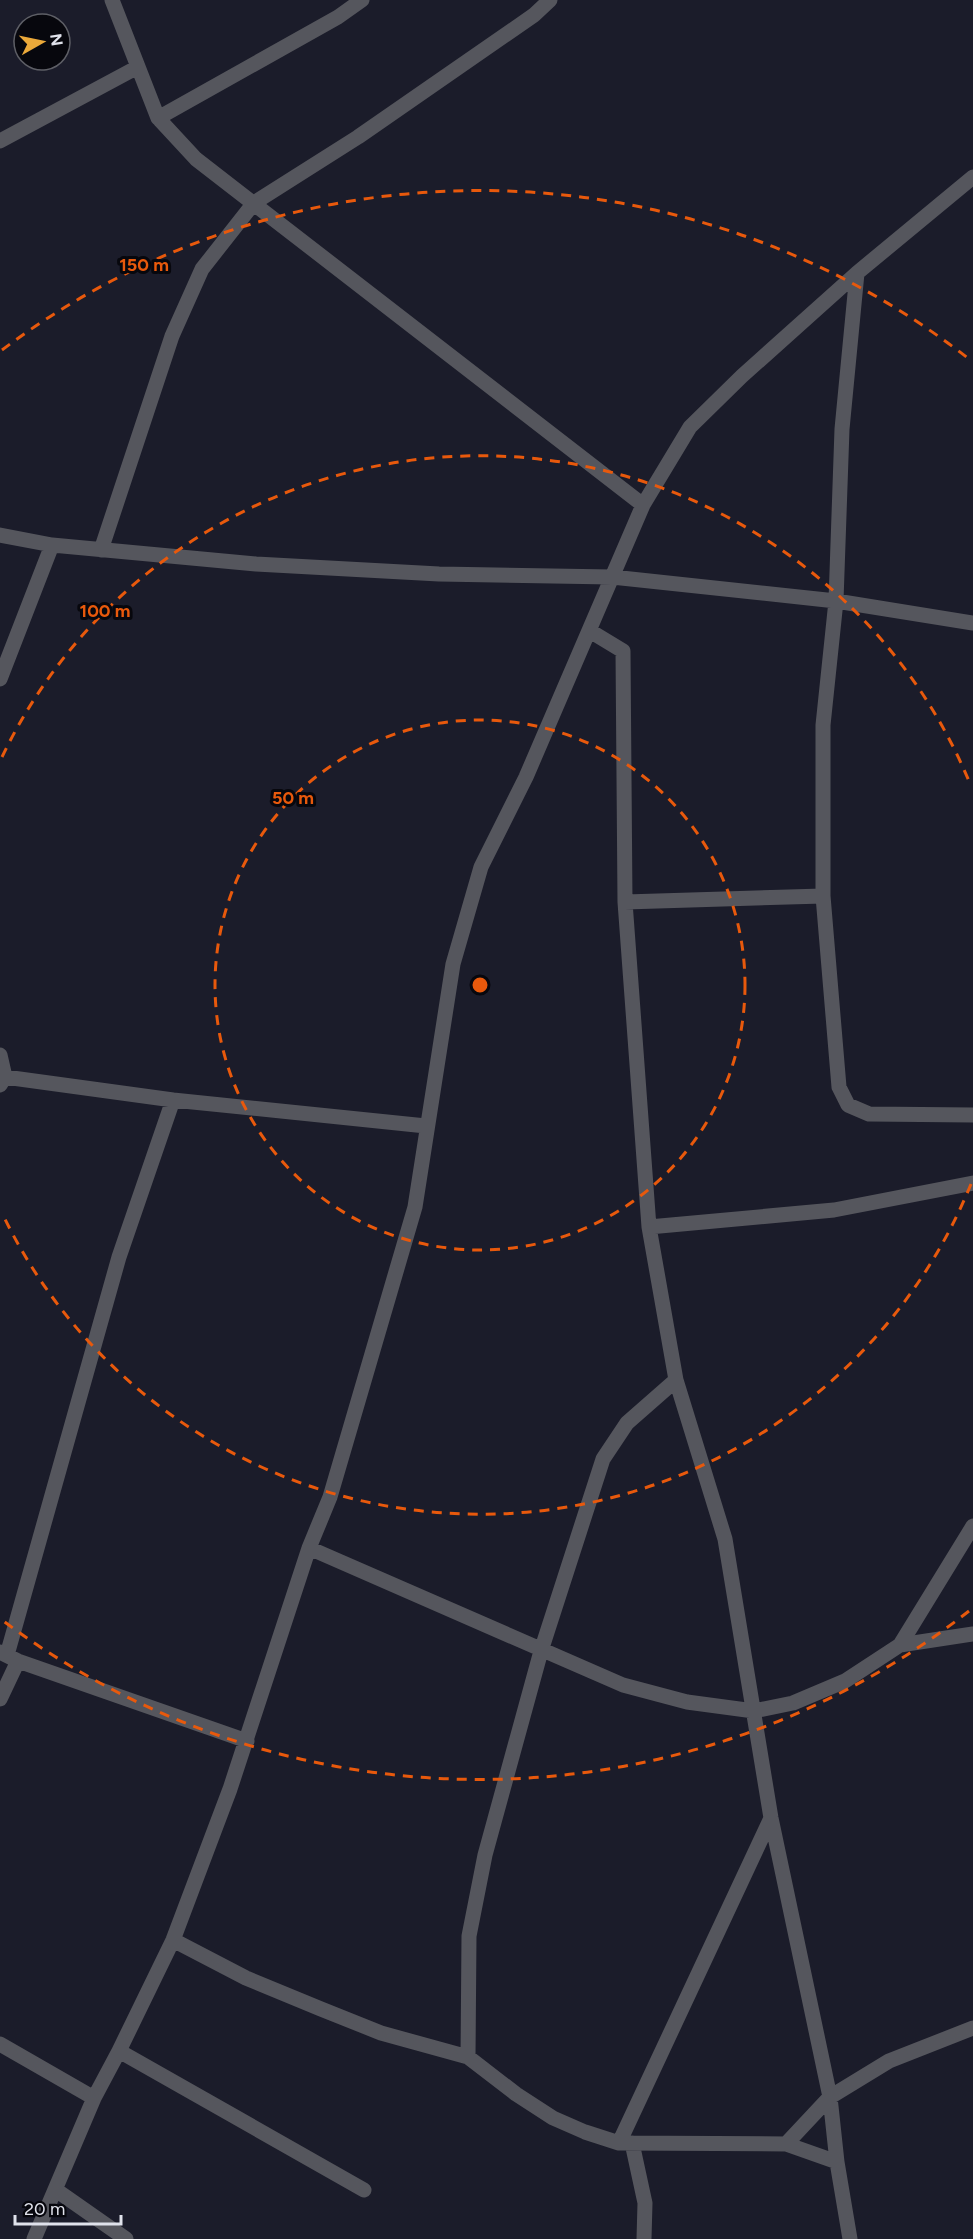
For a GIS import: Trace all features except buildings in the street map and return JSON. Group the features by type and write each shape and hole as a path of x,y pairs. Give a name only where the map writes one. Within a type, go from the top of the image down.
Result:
{"street":[{"path":"112,0 136,68 158,118 196,159 643,505"},
{"path":"158,118 338,17 362,0"},
{"path":"101,550 172,336 202,269 254,203 367,130 534,15 550,0"},
{"path":"0,141 136,68"},
{"path":"34,2239 94,2098 172,1940 247,1741 309,1548 330,1497 415,1207 453,964 481,867 526,777 643,505 690,427 742,376 857,273 973,177"},
{"path":"857,273 842,429 836,602 823,724 823,897 839,1087 848,1105 869,1114 973,1115"},
{"path":"0,535 52,545 256,564 428,574 612,577 836,602 973,623"},
{"path":"0,679 52,545"},
{"path":"590,631 623,651 625,902 649,1227 676,1380 725,1539 771,1818 830,2097 837,2162 850,2239"},
{"path":"625,902 823,897"},
{"path":"0,1055 3,1081 426,1126"},
{"path":"0,1699 9,1656 119,1257 172,1100"},
{"path":"649,1227 834,1210 973,1183"},
{"path":"468,2057 469,1936 485,1855 541,1651 603,1459 627,1423 676,1380"},
{"path":"900,1645 973,1526"},
{"path":"309,1548 622,1685 687,1702 754,1711 793,1703 845,1681 900,1645 973,1634"},
{"path":"9,1656 247,1741"},
{"path":"644,2239 645,2203 626,2143 771,1818"},
{"path":"172,1940 246,1978 321,2010 381,2033 468,2057 516,2094 554,2118 626,2143 786,2144 837,2162"},
{"path":"786,2144 830,2097 890,2061 973,2028"},
{"path":"0,2044 94,2098"},
{"path":"119,2051 364,2190"},
{"path":"56,2190 126,2239"}]}
